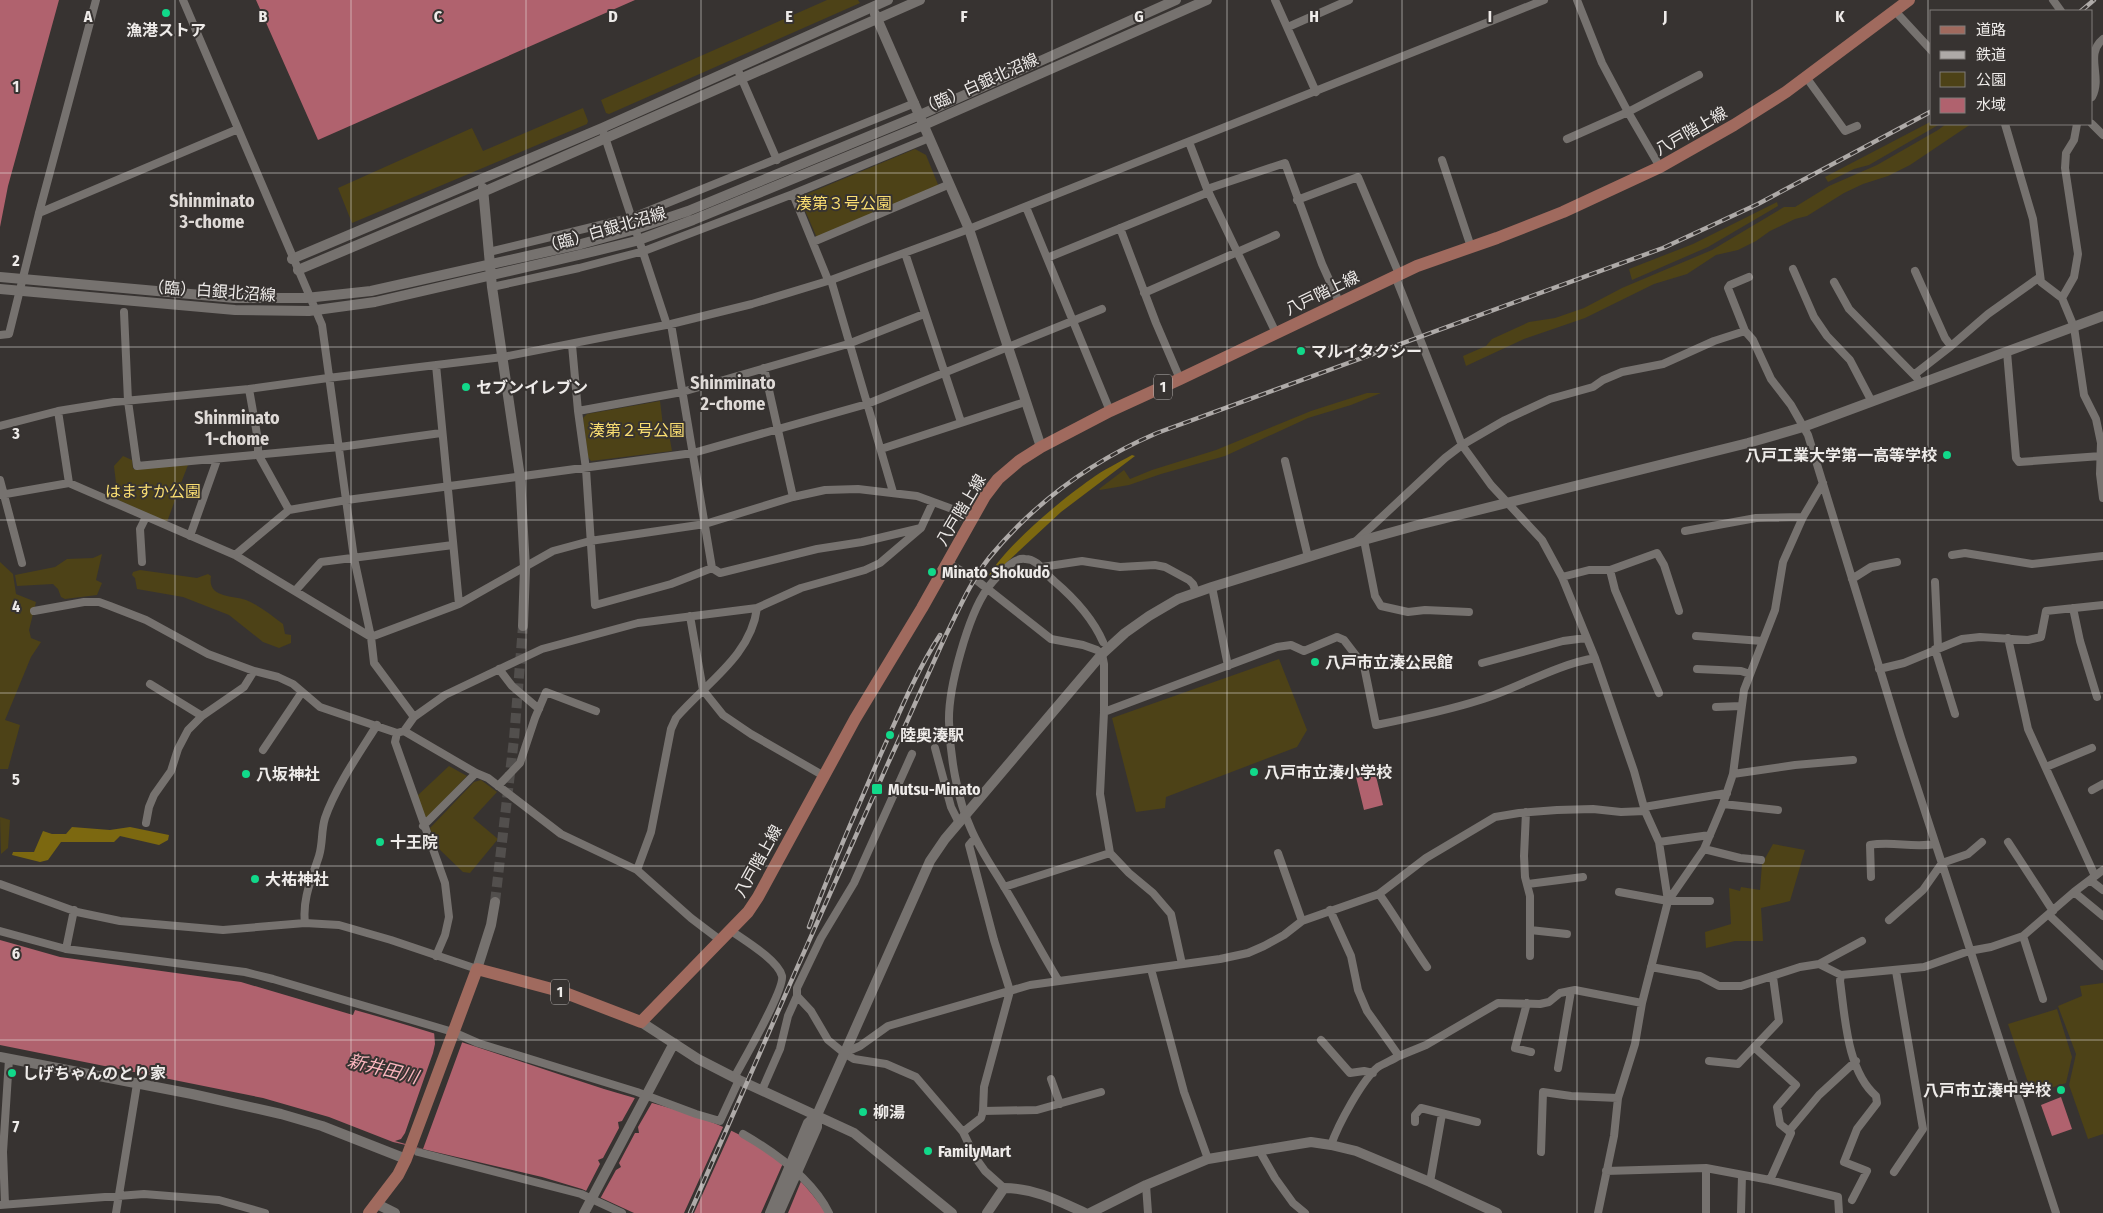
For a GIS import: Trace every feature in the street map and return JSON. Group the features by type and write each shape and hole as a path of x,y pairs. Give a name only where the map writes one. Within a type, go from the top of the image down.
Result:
{"main road":[{"name":"八戸階上線","path":"641,1022 730,930 758,897 824,776 985,496 998,479 1019,461 1041,447 1110,411 1340,304 1397,275 1563,212 1660,167 1734,125 1806,77 1909,0"},
{"name":"1","path":"477,969 563,992 641,1022"},
{"path":"373,1209 412,1153 452,1034 477,969"}],"street":[{"path":"0,335 9,334 96,0"},
{"path":"183,0 292,259 305,282 322,325 354,557 371,637 374,663 414,717"},
{"path":"739,73 888,0"},
{"path":"298,270 483,192 604,132 739,73 878,20 920,0"},
{"name":"（臨）白銀北沼線","path":"0,289 235,310 309,311 375,302 636,240 693,220 891,133 920,115 1176,0"},
{"name":"（臨）白銀北沼線","path":"0,277 235,298 306,298 371,291 632,230 688,211 891,133 924,125 1207,0"},
{"path":"1275,0 1316,92"},
{"path":"1288,27 1348,0"},
{"path":"0,426 58,411 128,401 249,389 504,357 669,325 752,304 829,280 969,229 1544,0"},
{"path":"1577,0 1602,63 1660,167"},
{"path":"872,7 969,229 1041,447"},
{"path":"1895,11 1930,50"},
{"path":"2093,96 2097,92 2100,79 2095,52 2096,47 2103,38"},
{"path":"739,73 777,160"},
{"path":"1567,139 1628,112 1699,75"},
{"path":"1806,77 1845,131 1857,126"},
{"path":"489,252 633,217 915,103"},
{"path":"2005,125 2033,219 2041,282 2062,298 2074,327 2084,395 2096,419 2101,456 2100,474 2103,498"},
{"path":"2062,298 2074,277 2078,254 2065,168 2066,153 2074,140 2077,125"},
{"path":"2093,125 2103,135"},
{"path":"39,213 238,129"},
{"path":"292,259 482,178 604,132"},
{"path":"604,132 669,325 712,568 720,573 817,549 862,542 921,528"},
{"path":"492,287 579,268 644,251 793,194 929,138"},
{"path":"1189,142 1208,191 1276,334"},
{"path":"1442,160 1471,247"},
{"path":"1046,258 1208,191 1285,163 1297,200 1340,304"},
{"path":"1297,200 1358,177 1462,445 1491,485 1542,540 1562,577 1594,658 1634,771 1644,809 1658,842 1668,901"},
{"path":"482,178 492,287 504,357 520,477 525,568 523,626"},
{"path":"813,242 950,184"},
{"path":"793,194 829,280 893,492"},
{"path":"1026,207 1110,411"},
{"path":"1120,228 1144,293 1180,379"},
{"path":"1144,293 1276,235"},
{"path":"905,253 961,422"},
{"path":"1793,269 1814,317 1827,336 1850,360 1872,402"},
{"path":"1915,271 1943,333 1952,346"},
{"path":"1749,277 1730,285 1728,288 1745,331 1753,340 1771,379 1791,404 1808,435 1879,669 1969,951 2056,1213"},
{"path":"1914,374 1952,346 1988,314 2040,277"},
{"path":"1834,282 1849,309 1914,374 1920,384"},
{"path":"235,556 289,510 347,500 693,453 867,404 1102,309"},
{"path":"124,312 128,401 137,466 218,460 258,454 340,447 442,433"},
{"path":"578,411 682,392 848,344 924,314"},
{"path":"770,1213 809,1132 817,1127 817,1115 930,861 962,819 1102,654 1125,633 1149,616 1178,598 1353,543 1748,443 1803,427 2103,316"},
{"path":"1353,543 1445,458 1462,445 1538,404 1588,389 1622,372 1663,364 1714,341 1745,331"},
{"path":"572,345 578,411 586,468 594,606 671,584 712,568"},
{"path":"2007,352 2016,458 2019,462 2101,456"},
{"path":"436,365 459,604"},
{"path":"764,368 793,497"},
{"path":"249,389 258,440 258,454 289,510"},
{"path":"881,449 1025,402"},
{"path":"58,411 69,483"},
{"path":"190,536 218,460"},
{"path":"1285,461 1308,558"},
{"path":"0,480 2,495 22,563"},
{"path":"2,495 69,483 235,556 371,637"},
{"path":"1598,1213 1614,1136 1618,1098 1635,1044 1642,1003 1668,901 1704,849 1723,804 1733,774 1741,706 1750,674 1774,610 1783,562 1802,517 1823,483"},
{"path":"371,637 459,604 552,551 590,541 705,524 793,497 825,490 858,489 917,496 974,517"},
{"path":"436,956 445,935 449,917 444,883 395,742 414,717 445,695 542,649 638,623 758,608 801,588 865,570 880,563 921,528 933,502"},
{"path":"142,562 140,529 146,517"},
{"path":"1685,530 1756,518 1802,517"},
{"path":"1364,540 1375,596 1380,606 1408,612 1425,610 1469,612"},
{"path":"295,591 322,562 453,545"},
{"path":"1562,577 1589,570 1610,570 1657,553 1664,565 1680,611"},
{"path":"1952,555 1965,553 2032,564 2103,556"},
{"path":"962,819 949,722 950,701 961,653 975,612 987,589 1008,567 1021,559 1028,559 1042,567 1052,580 1067,592 1095,625 1103,642"},
{"path":"1042,567 1082,561 1120,567 1156,565 1165,567 1189,580 1196,592"},
{"path":"1852,579 1871,566 1897,562"},
{"path":"948,563 975,579 1051,639 1084,646 1097,650 1102,654 1104,664 1104,712 1100,794 1110,853 1129,874 1153,893 1170,914 1182,964"},
{"path":"1610,570 1615,590 1659,694"},
{"path":"1935,582 1936,648 1955,714"},
{"path":"1212,586 1228,666"},
{"path":"34,611 84,602 98,602 146,620 208,654 254,671 278,677 293,684 320,707 401,732 488,778 561,834 637,870 691,918 720,940"},
{"path":"1879,669 1904,663 1936,648 1962,639 2008,638 2028,640 2041,637 2046,610 2103,605"},
{"path":"637,870 651,832 671,729 676,718 742,649 756,624 758,608"},
{"path":"2073,608 2080,641 2097,697"},
{"path":"690,616 703,690 723,715 751,734 824,776"},
{"path":"1696,636 1762,641"},
{"path":"1104,712 1276,647 1291,645 1304,651 1337,637 1344,640 1364,666 1376,725 1431,714 1480,700 1574,662 1594,658"},
{"path":"1482,663 1563,641 1586,638"},
{"path":"2008,638 2028,729 2093,878 2103,890"},
{"path":"1697,669 1741,671 1750,674"},
{"path":"498,670 512,686 539,709"},
{"path":"146,823 149,807 154,795 171,771 178,749 188,730 202,716 244,687 254,671"},
{"path":"150,684 202,716"},
{"path":"264,750 302,692"},
{"path":"498,786 520,764 546,692 596,711"},
{"path":"1716,707 1741,706"},
{"path":"305,923 304,914 307,894 323,844 324,820 353,764 377,725"},
{"path":"935,748 951,807 975,838 1058,980"},
{"path":"2046,767 2092,748"},
{"path":"762,1090 780,1049 788,1016 797,996 797,988 821,938 858,875 912,754"},
{"path":"1733,774 1795,765 1852,760"},
{"path":"423,826 476,773"},
{"path":"2092,790 2103,784"},
{"path":"844,1053 860,1046 888,1026 1010,991 1058,980 1151,969 1248,953 1284,935 1302,921 1379,894 1426,858 1495,818 1526,812 1584,810 1621,812 1727,793"},
{"path":"1723,804 1778,810"},
{"path":"1526,812 1524,856 1525,877 1530,896 1530,956"},
{"path":"1658,842 1710,835"},
{"path":"963,1132 981,1118 986,1079 1010,991 994,940 969,845 975,838"},
{"path":"1889,920 1922,890 1942,862 1968,854 1982,842"},
{"path":"2008,842 2051,913 2103,966"},
{"path":"1871,878 1870,845 1882,843 1935,844"},
{"path":"1704,849 1740,858 1761,860"},
{"path":"1004,887 1110,853"},
{"path":"1278,853 1302,921"},
{"path":"1819,964 1841,975 1896,971 1924,967 1969,951 2023,936 2103,870"},
{"path":"1528,884 1583,877"},
{"path":"0,884 74,910 120,921 224,930 305,923 339,926 391,940 477,969 491,925 494,902"},
{"path":"1619,892 1668,901 1710,901"},
{"path":"2074,892 2103,916"},
{"path":"1379,894 1398,919 1407,937 1427,967"},
{"path":"66,949 74,910"},
{"path":"1330,910 1351,956 1358,990 1367,1012 1399,1056"},
{"path":"0,931 66,949 245,972 637,1092 720,1121 782,980 782,976 771,961 730,930"},
{"path":"1530,930 1567,934"},
{"path":"2023,936 2043,999"},
{"path":"1651,967 1700,976 1719,986 1740,986 1800,967 1819,964 1862,941"},
{"path":"1151,969 1184,1092 1208,1159"},
{"path":"1894,1172 1923,1129 1896,971"},
{"path":"1841,975 1840,981 1849,1044 1867,1088 1876,1096 1877,1103 1857,1129 1844,1162 1867,1171 1852,1200"},
{"path":"1709,1061 1738,1064 1779,1021 1773,977"},
{"path":"1331,1144 1337,1127 1378,1068 1399,1056 1426,1045 1480,1011 1498,1003 1540,1004 1549,1002 1560,993 1571,991 1642,1003"},
{"path":"1558,1068 1571,991"},
{"path":"797,996 811,1011 828,1040 844,1053 854,1059 886,1064 916,1077 963,1132 975,1157 985,1172 1004,1188 1018,1188 1038,1192 1085,1213"},
{"path":"1527,1003 1515,1048 1531,1052"},
{"path":"641,1022 698,1059 854,1133 952,1213"},
{"path":"1321,1040 1350,1073 1364,1071 1373,1073"},
{"path":"584,1213 674,1043"},
{"path":"1754,1047 1796,1085 1777,1107 1780,1124 1791,1133 1770,1180"},
{"path":"265,1213 219,1200 144,1194 2,1204 5,1058 240,1104 280,1114 412,1153 581,1194 622,1213"},
{"path":"1789,1131 1818,1095 1856,1061"},
{"path":"1051,1079 1060,1104"},
{"path":"116,1213 137,1084"},
{"path":"983,1111 1037,1110 1101,1092"},
{"path":"1541,1152 1543,1092 1571,1096 1618,1098"},
{"path":"1415,1122 1415,1115 1421,1108 1477,1122"},
{"path":"1430,1182 1442,1114"},
{"path":"779,1213 809,1132"},
{"path":"743,1134 781,1159 805,1181 826,1206 829,1213"},
{"path":"1090,1213 1208,1159 1311,1142 1331,1144 1356,1151 1497,1213"},
{"path":"1259,1150 1288,1197 1305,1213"},
{"path":"1606,1171 1706,1168 1770,1180 1838,1197 1839,1213"},
{"path":"1706,1168 1706,1213"},
{"path":"1741,1213 1742,1175"},
{"path":"1146,1186 1148,1213"},
{"path":"987,1213 1004,1188"},
{"path":"373,1209 395,1213"}],"green space":[{"path":"827,0 858,0 860,3 609,114 606,113 601,100"},
{"path":"583,108 588,121 587,124 352,223 338,188 472,128 483,151"},
{"path":"1930,122 1930,125 1938,125 1869,165 1854,169 1828,182 1825,177"},
{"path":"1945,125 1970,125 1910,165 1888,176 1863,184 1844,193 1807,216 1795,219 1770,231 1738,250 1716,255 1687,274 1654,284 1585,318 1524,339 1466,366 1463,356 1486,346 1492,339 1529,322 1555,318 1584,308 1622,288 1712,250 1784,207 1795,207 1829,186 1877,165"},
{"name":"湊第３号公園","path":"915,149 926,155 939,187 817,238 801,201 807,194"},
{"path":"1777,202 1778,206 1708,247 1632,280 1629,269 1693,244"},
{"path":"1367,393 1381,393 1351,405 1308,418 1225,456 1129,485 1099,489 1124,470 1130,479 1216,450 1311,411"},
{"name":"湊第２号公園","path":"660,401 664,434 669,434 672,451 591,461 588,457 583,418 587,414"},
{"name":"はますか公園","path":"123,456 132,460 133,469 188,465 181,483 193,488 189,495 178,492 167,522 118,500 114,466"},
{"path":"102,554 96,580 102,583 97,595 65,599 61,597 58,589 53,584 17,586 15,575 55,567 67,559 93,558"},
{"path":"0,562 13,574 16,594 36,602 29,630 31,638 41,642 31,657 5,720 20,725 8,769 0,769"},
{"path":"140,570 197,578 208,574 211,576 213,588 217,592 251,602 283,624 285,634 291,635 291,643 279,648 263,642 229,615 183,597 137,589 135,578 132,575 133,572"},
{"path":"1279,659 1307,730 1297,747 1166,797 1165,808 1136,812 1112,718"},
{"path":"449,766 467,776 425,820 417,796"},
{"path":"481,780 497,792 473,818 498,839 470,873 463,872 437,847 430,828 474,782"},
{"path":"0,817 10,820 8,848 1,854"},
{"path":"1773,844 1805,850 1790,901 1761,908 1763,941 1735,941 1706,948 1705,932 1731,924 1729,888 1740,891 1741,887 1760,890 1762,864"},
{"path":"2103,983 2103,1134 2088,1139 2069,1085 2076,1054 2058,1006 2082,996 2080,986"},
{"path":"2057,1009 2072,1057 2066,1083 2032,1094 2008,1024"}],"shaded area":[{"path":"1132,455 1135,456 1061,512 992,576 989,575 1009,550 1051,510 1096,476"},
{"path":"72,827 110,830 130,827 169,835 168,840 159,845 120,836 114,842 61,842 48,860 40,862 12,855 13,852 34,852 43,831 52,834 66,834"}],"water":[{"path":"0,0 59,0 8,186 0,227"},
{"path":"256,0 635,0 318,140"},
{"path":"1375,772 1383,805 1364,810 1356,777"},
{"name":"新井田川","path":"0,940 60,957 241,982 353,1015 355,1010 449,1038 604,1089 690,1114 740,1135 777,1159 808,1190 826,1213 634,1213 582,1189 542,1177 393,1142 329,1117 263,1098 0,1045"},
{"path":"2061,1097 2072,1129 2052,1136 2041,1105"}],"pier":[{"path":"434,1031 463,1040 423,1149 395,1141 401,1139 405,1133 433,1053 435,1044"},
{"path":"636,1096 653,1101 638,1127 639,1133 635,1133 619,1163 621,1167 616,1170 600,1199 585,1193 600,1164 598,1160 603,1158 619,1128 618,1122 622,1121"},
{"path":"724,1125 732,1129 694,1213 684,1213"},
{"path":"784,1161 802,1179 788,1213 761,1213"}],"tunnel":[{"path":"495,902 514,739 523,626"}],"railway":[{"path":"2082,10 2094,0"},
{"path":"690,1213 839,872 939,650 977,576 989,558 1025,519 1087,470 1157,433 1663,248 1758,204 1930,112"},
{"path":"809,927 841,846 898,715 922,666 940,635"}],"place":[{"name":"漁港ストア","path":"166,13"},
{"name":"マルイタクシー","path":"1301,351"},
{"name":"セブンイレブン","path":"466,387"},
{"name":"八戸工業大学第一高等学校","path":"1947,455"},
{"name":"Minato Shokudō","path":"932,572"},
{"name":"八戸市立湊公民館","path":"1315,662"},
{"name":"陸奥湊駅","path":"890,735"},
{"name":"八戸市立湊小学校","path":"1254,772"},
{"name":"八坂神社","path":"246,774"},
{"name":"Mutsu-Minato","path":"877,789"},
{"name":"十王院","path":"380,842"},
{"name":"大祐神社","path":"255,879"},
{"name":"しげちゃんのとり家","path":"12,1073"},
{"name":"八戸市立湊中学校","path":"2061,1090"},
{"name":"柳湯","path":"863,1112"},
{"name":"FamilyMart","path":"928,1151"}],"district":[{"name":"Shinminato 3-chome","path":"212,211"},
{"name":"Shinminato 2-chome","path":"733,393"},
{"name":"Shinminato 1-chome","path":"237,428"}]}
